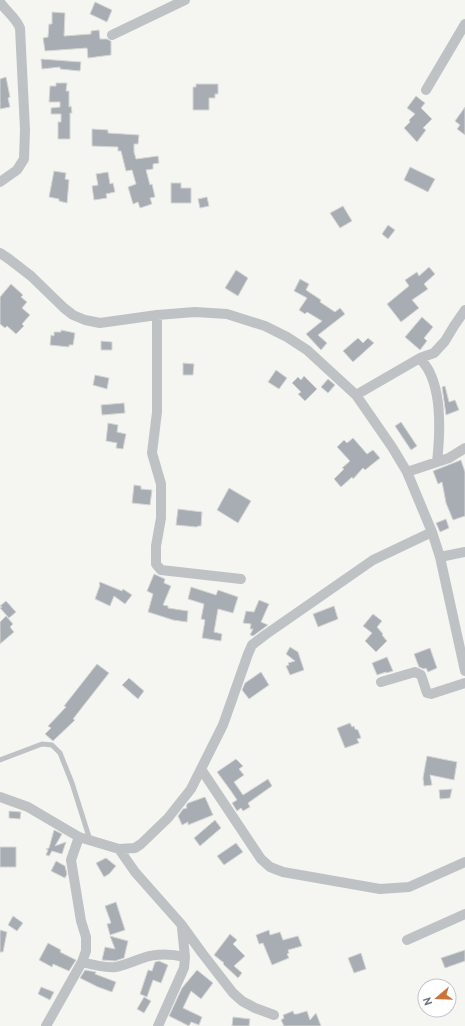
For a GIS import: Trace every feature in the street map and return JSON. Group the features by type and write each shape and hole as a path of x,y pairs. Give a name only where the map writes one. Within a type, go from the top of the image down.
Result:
{"street":[{"path":"112,35 185,0"},
{"path":"0,2 6,11 17,22 20,28 25,130 24,159 17,170 0,182"},
{"path":"426,90 465,24"},
{"path":"0,253 31,276 64,308 85,320 100,323 157,315 195,312 227,314 265,326 287,337 307,350 356,395 392,446 407,472 432,532 440,557 465,671"},
{"path":"356,395 420,358 434,354 445,341 465,310"},
{"path":"157,315 157,412 152,453 161,484 161,518 156,546 156,564 161,570 241,579"},
{"path":"420,358 429,371 436,393 439,434 437,462"},
{"path":"407,472 449,458 465,448"},
{"path":"0,797 28,807 79,837 119,849 134,848 141,844 168,818 191,789 223,725 252,646 265,635 373,560 432,532"},
{"path":"440,557 465,552"},
{"path":"381,682 415,672 420,675 427,693 431,694 465,683"},
{"path":"201,769 261,859 270,868 283,872 380,889 409,887 465,862"},
{"path":"46,1026 82,962 86,951 86,938 80,914 71,860 79,837"},
{"path":"119,849 135,872 181,924 233,993 242,1001 255,1008 274,1014"},
{"path":"407,940 465,914"},
{"path":"158,1026 184,968 185,957 181,924"},
{"path":"82,962 114,967 126,965 144,957 157,955 172,954 185,957"}],"lane":[{"path":"0,760 42,744 52,745 60,753 72,784 90,840"}],"building":[{"path":"95,2 112,10 107,22 90,14"},
{"path":"52,12 65,13 64,36 91,34 91,31 99,30 100,39 107,39 111,41 111,55 88,58 87,48 45,51 43,38 48,37 49,24 52,24"},
{"path":"41,59 81,62 80,71 60,69 60,67 42,69"},
{"path":"6,77 10,97 8,98 10,107 0,109 0,79"},
{"path":"56,83 67,83 66,91 69,91 69,107 71,106 72,113 70,113 70,139 58,139 58,122 61,122 61,114 51,114 51,108 60,107 60,102 49,102 50,86 56,86"},
{"path":"196,84 218,84 218,94 215,94 215,98 209,98 209,110 193,110 193,87 196,87"},
{"path":"416,96 425,103 421,108 432,119 423,128 426,130 417,142 404,128 415,114 407,108"},
{"path":"465,107 465,135 457,129 460,125 455,121"},
{"path":"92,129 108,130 108,133 139,135 138,144 134,144 136,159 158,156 159,163 153,164 153,169 146,170 150,185 152,184 155,197 150,198 152,204 140,208 138,202 133,204 128,187 136,184 132,170 126,171 121,151 118,151 118,147 92,146"},
{"path":"410,167 435,179 428,192 404,180"},
{"path":"54,171 66,173 65,179 69,180 67,203 59,201 59,199 49,197"},
{"path":"108,172 110,184 113,183 115,192 106,194 107,198 94,200 92,186 98,185 96,174"},
{"path":"171,183 181,183 181,188 191,188 191,203 171,203"},
{"path":"207,197 209,206 200,208 198,199"},
{"path":"343,206 352,221 340,228 330,213"},
{"path":"388,225 395,230 388,239 382,234"},
{"path":"429,267 435,274 424,284 428,289 412,300 419,308 401,322 387,304 409,286 405,280 417,272 419,276"},
{"path":"236,270 248,278 238,296 225,288"},
{"path":"300,279 309,284 306,290 321,300 320,302 335,312 340,308 345,314 318,335 327,343 321,350 306,334 322,321 307,312 305,314 299,310 307,298 294,291"},
{"path":"11,284 23,295 21,297 27,302 22,308 30,315 22,324 24,326 16,334 7,326 5,328 0,324 0,297"},
{"path":"422,317 433,327 424,338 427,341 420,350 405,337"},
{"path":"61,330 75,333 73,345 69,345 69,347 50,345 51,335 54,336 54,332 61,332"},
{"path":"358,338 363,343 368,338 374,343 353,362 343,351"},
{"path":"101,341 112,342 112,350 101,350"},
{"path":"183,363 194,364 193,375 183,375"},
{"path":"276,370 287,378 279,389 268,382"},
{"path":"95,375 109,378 107,389 93,385"},
{"path":"304,376 317,389 305,401 298,394 301,392 292,383 298,377 301,380"},
{"path":"328,379 335,385 328,393 321,387"},
{"path":"445,386 449,402 455,400 459,410 446,415 442,387"},
{"path":"124,403 125,413 102,415 101,405"},
{"path":"401,422 417,446 411,450 395,426"},
{"path":"108,423 118,425 117,432 126,434 123,449 116,448 117,443 106,441"},
{"path":"353,438 367,454 373,450 380,458 365,470 363,468 353,479 352,477 341,487 334,479 344,469 342,468 350,461 337,447 344,440 347,443"},
{"path":"461,460 465,472 465,516 453,520 446,503 442,482 438,484 433,471"},
{"path":"134,485 141,486 141,489 152,490 150,505 132,503"},
{"path":"229,488 251,501 238,523 217,510"},
{"path":"178,509 202,512 201,526 176,525"},
{"path":"446,519 449,528 440,532 436,523"},
{"path":"154,574 165,579 164,583 171,586 163,605 168,606 168,608 188,611 187,622 173,620 148,612 153,594 147,591"},
{"path":"100,582 122,591 123,589 132,595 125,604 114,596 110,606 95,599"},
{"path":"191,587 216,595 218,590 238,597 233,613 218,609 214,632 222,634 221,641 202,638 205,620 201,619 204,604 188,599"},
{"path":"259,600 269,604 261,622 268,625 253,636 250,635 253,629 250,629 251,624 243,623 246,611 254,612"},
{"path":"6,601 16,612 9,618 0,608 2,607 0,606"},
{"path":"334,606 338,619 318,627 313,614"},
{"path":"373,614 382,621 377,627 387,641 376,652 365,641 372,633 363,626"},
{"path":"6,616 13,624 10,627 14,632 0,644 0,622"},
{"path":"290,647 298,652 304,670 290,675 286,666 289,665 288,663 295,661 286,654"},
{"path":"430,648 437,668 428,672 426,668 424,669 419,667 414,654"},
{"path":"387,657 393,671 377,675 372,663"},
{"path":"97,664 109,673 73,719 75,720 53,741 45,734 51,728 48,726 66,707 64,706"},
{"path":"261,672 269,685 249,699 242,690 245,683"},
{"path":"129,678 144,691 138,699 122,685"},
{"path":"350,723 352,727 354,726 355,729 358,730 361,738 357,739 359,743 345,748 337,728"},
{"path":"427,756 457,762 454,780 430,775 432,785 424,786 423,778"},
{"path":"236,759 243,766 239,769 244,775 234,782 243,795 268,779 272,786 248,803 250,807 243,811 241,808 237,811 232,803 237,800 217,772"},
{"path":"452,789 450,798 440,799 439,790"},
{"path":"205,797 213,815 188,825 188,822 182,825 178,816 183,809 187,808 186,806 188,803"},
{"path":"9,811 21,812 20,819 9,818"},
{"path":"215,820 221,828 200,846 194,838"},
{"path":"54,830 62,834 55,846 66,842 62,854 52,851 49,856 46,855 48,850 46,849 49,848"},
{"path":"236,843 243,852 224,865 217,856"},
{"path":"0,847 16,847 16,867 0,867"},
{"path":"106,858 116,866 104,877 96,863"},
{"path":"56,861 65,866 67,874 65,878 51,871"},
{"path":"116,902 125,930 110,935 107,924 111,923 105,906"},
{"path":"13,916 23,923 17,931 8,925"},
{"path":"0,930 7,932 3,952 0,952"},
{"path":"269,930 270,935 280,932 283,940 298,936 302,946 288,950 289,953 287,954 289,958 272,965 263,943 259,944 256,935"},
{"path":"230,934 237,940 233,944 245,956 234,966 242,973 238,978 214,955"},
{"path":"110,936 128,941 124,958 115,961 102,960 105,947 115,949"},
{"path":"48,943 61,950 60,952 76,960 69,971 53,964 52,967 39,960"},
{"path":"465,950 465,961 445,968 441,958"},
{"path":"361,953 366,969 354,973 348,958"},
{"path":"159,961 168,965 161,983 153,980 147,997 140,994 148,970 152,971 155,962"},
{"path":"85,970 96,972 95,974 116,982 112,992 80,978"},
{"path":"197,970 213,983 201,999 191,991 183,1008 202,1017 199,1025 191,1022 189,1026 169,1016 182,988"},
{"path":"41,987 54,992 50,1000 38,994"},
{"path":"144,997 151,1001 144,1013 137,1009"},
{"path":"293,1011 294,1014 297,1014 307,1011 310,1020 316,1013 321,1026 284,1026 281,1020 284,1018 283,1015"},
{"path":"233,1017 250,1019 249,1026 232,1026"}]}
